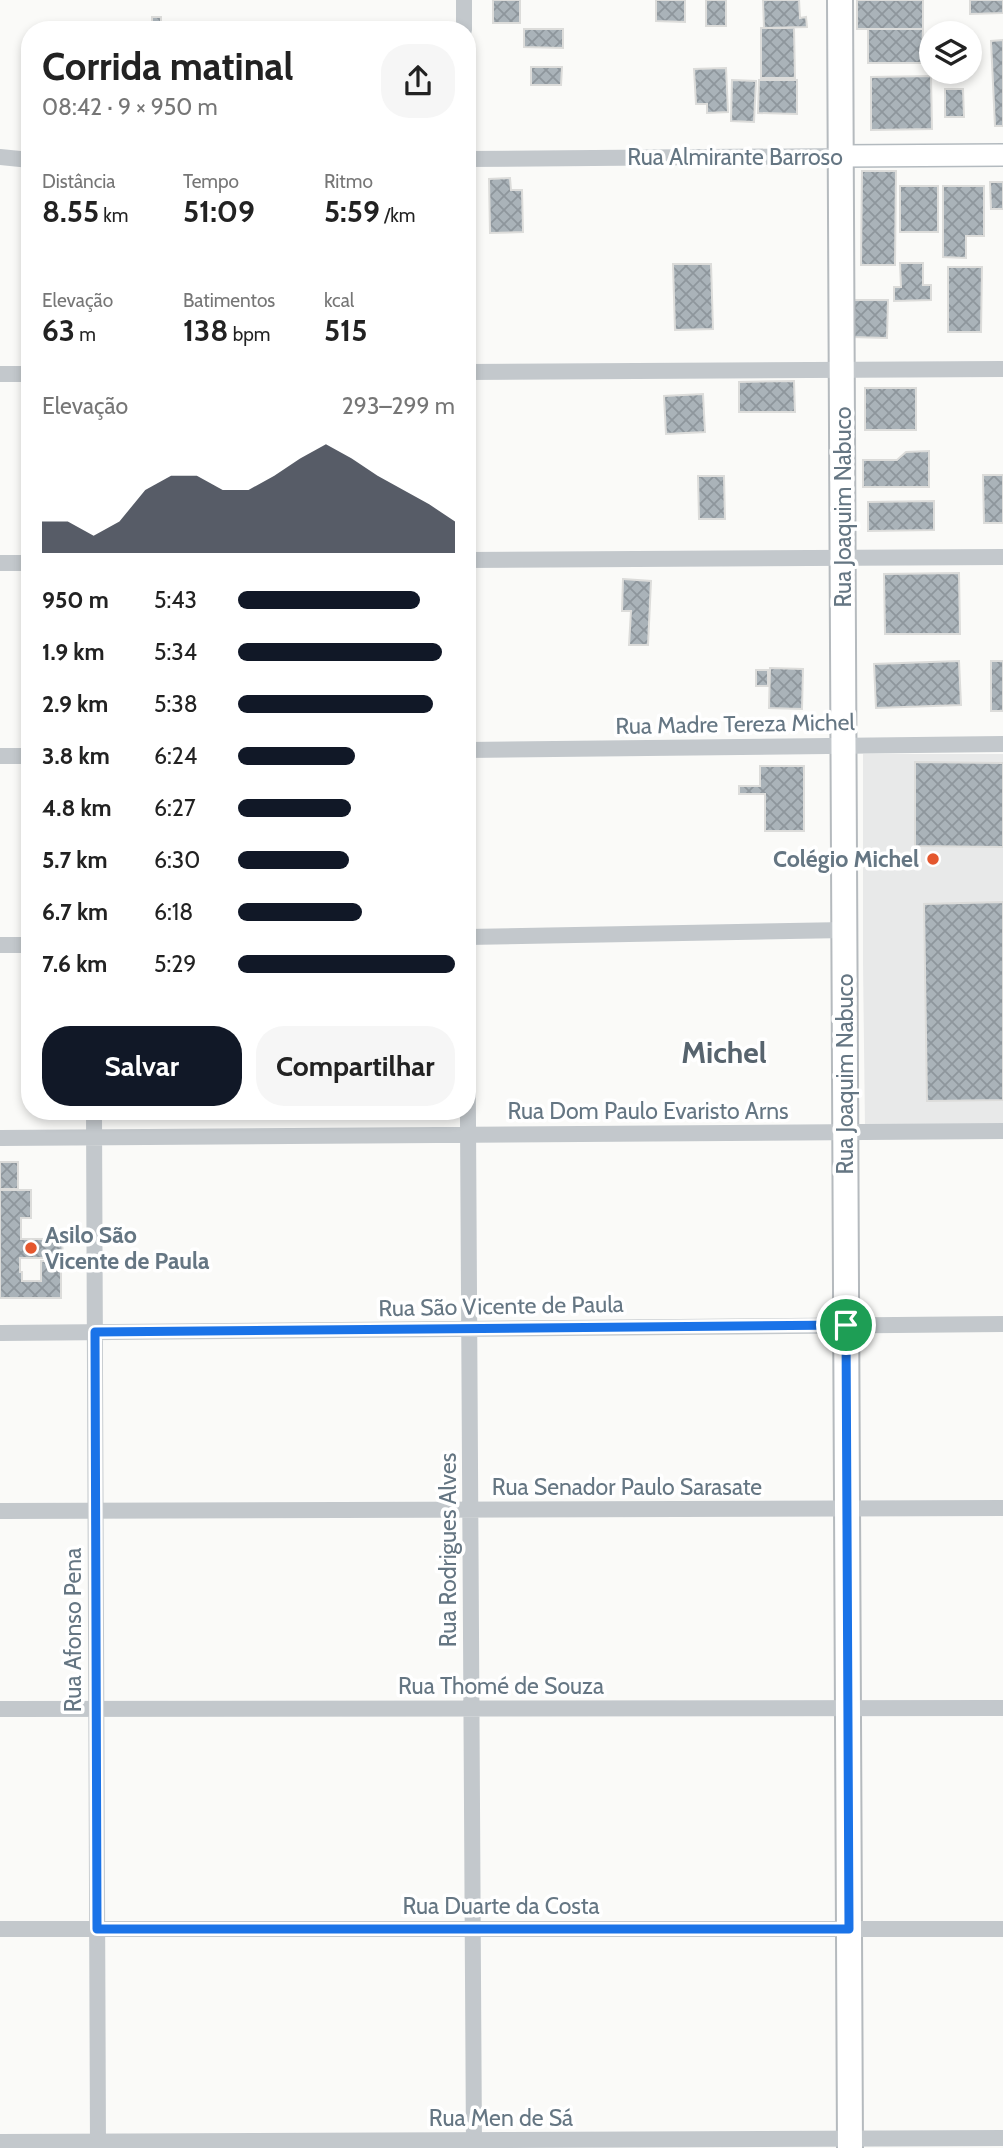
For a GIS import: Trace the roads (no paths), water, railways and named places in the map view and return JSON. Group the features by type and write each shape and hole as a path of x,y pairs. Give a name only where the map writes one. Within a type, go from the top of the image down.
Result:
{"main road":[{"name":"Rua Joaquim Nabuco","path":"840,0 850,2143"},
{"name":"Rua Almirante Barroso","path":"841,156 1003,155"}],"street":[{"path":"464,0 464,21"},
{"name":"Rua Almirante Barroso","path":"476,159 841,156"},
{"path":"0,158 21,159"},
{"path":"476,372 1003,369"},
{"path":"0,374 21,374"},
{"path":"476,560 1003,557"},
{"path":"0,563 21,563"},
{"name":"Rua Madre Tereza Michel","path":"476,750 1003,744"},
{"path":"0,756 21,756"},
{"path":"476,937 845,930"},
{"path":"0,945 21,945"},
{"name":"Rua Afonso Pena","path":"94,1120 98,2145"},
{"name":"Rua Rodrigues Alves","path":"468,1120 474,2144"},
{"name":"Rua Dom Paulo Evaristo Arns","path":"0,1138 1003,1131"},
{"name":"Rua São Vicente de Paula","path":"0,1334 1003,1324"},
{"name":"Rua Senador Paulo Sarasate","path":"0,1511 1003,1508"},
{"name":"Rua Thomé de Souza","path":"0,1709 1003,1708"},
{"name":"Rua Duarte da Costa","path":"0,1929 1003,1929"},
{"name":"Rua Men de Sá","path":"0,2142 98,2145 850,2143 1003,2138"}],"place":[{"name":"Colégio Michel","path":"933,859"},
{"name":"Asilo São Vicente de Paula","path":"31,1248"}],"district":[{"name":"Michel","path":"724,1052"}]}
